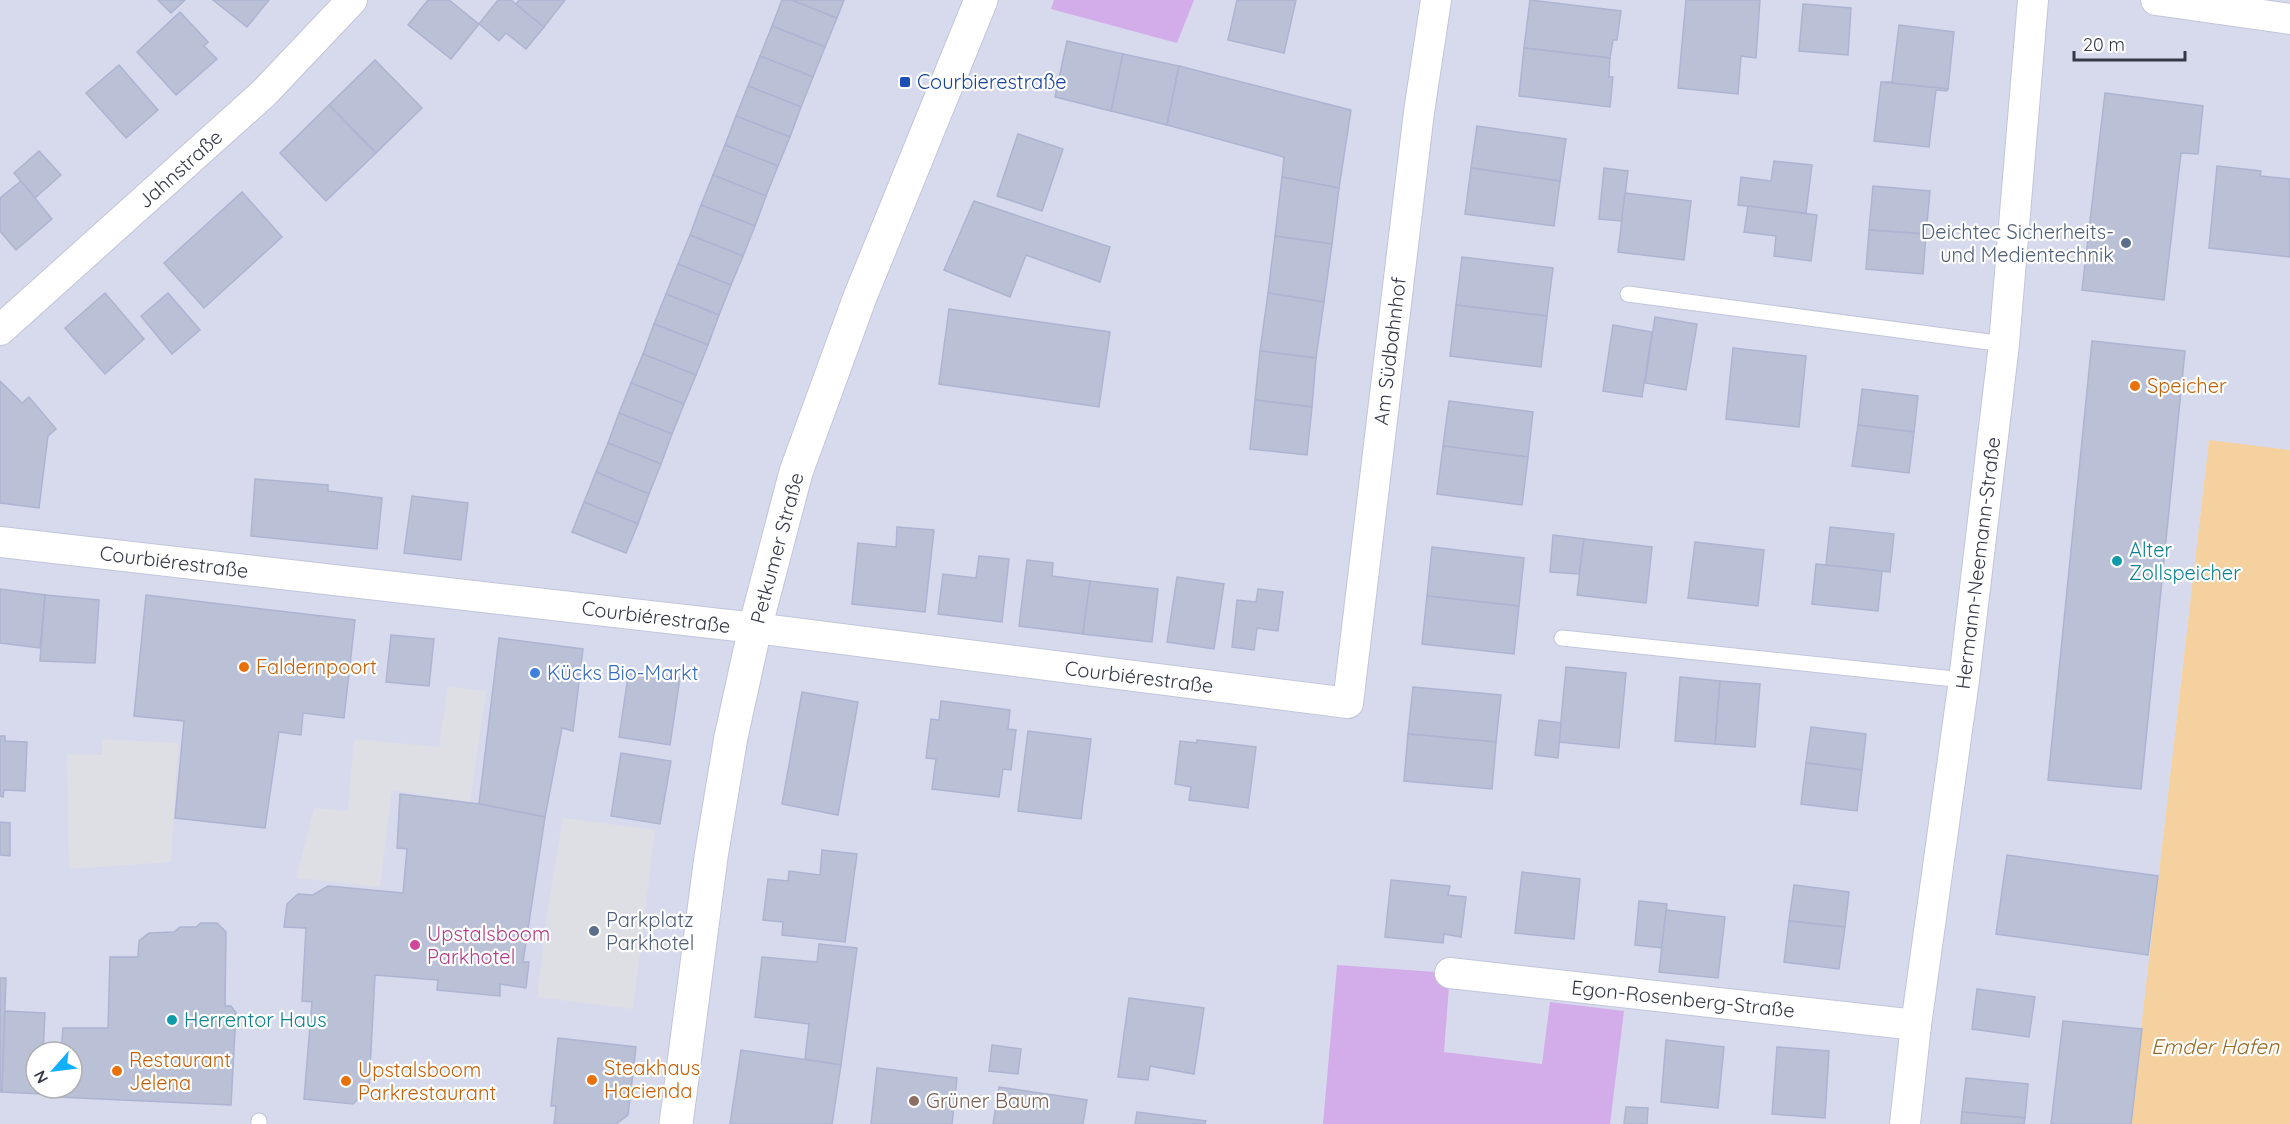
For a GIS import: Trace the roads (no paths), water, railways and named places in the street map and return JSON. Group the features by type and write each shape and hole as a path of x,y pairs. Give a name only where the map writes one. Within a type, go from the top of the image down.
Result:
{"street":[{"name":"Jahnstraße","path":"0,330 264,93 352,0"},
{"name":"Petkumer Straße","path":"676,1124 711,857 731,737 755,628 796,472 860,297 981,0"},
{"name":"Am Südbahnhof","path":"1348,703 1419,112 1436,0"},
{"name":"Hermann-Neemann-Straße","path":"1905,1124 1916,1025 1964,680 2004,344 2034,0"},
{"path":"2156,0 2290,18"},
{"name":"Courbiérestraße","path":"0,542 755,628 1348,703"},
{"name":"Egon-Rosenberg-Straße","path":"1450,973 1916,1025"}],"lane":[{"path":"1628,294 2004,344"},
{"path":"1562,638 1964,680"}],"water":[{"name":"Emder Hafen","path":"2209,440 2290,450 2290,1124 2130,1124"}],"place":[{"name":"Courbierestraße","path":"905,82"},
{"name":"Deichtec Sicherheits- und Medientechnik","path":"2126,243"},
{"name":"Speicher","path":"2135,386"},
{"name":"Alter Zollspeicher","path":"2117,561"},
{"name":"Faldernpoort","path":"244,667"},
{"name":"Kücks Bio-Markt","path":"535,673"},
{"name":"Parkplatz Parkhotel","path":"594,931"},
{"name":"Upstalsboom Parkhotel","path":"415,945"},
{"name":"Herrentor Haus","path":"172,1020"},
{"name":"Restaurant Jelena","path":"117,1071"},
{"name":"Steakhaus Hacienda","path":"592,1080"},
{"name":"Upstalsboom Parkrestaurant","path":"346,1081"},
{"name":"Grüner Baum","path":"914,1101"}]}
